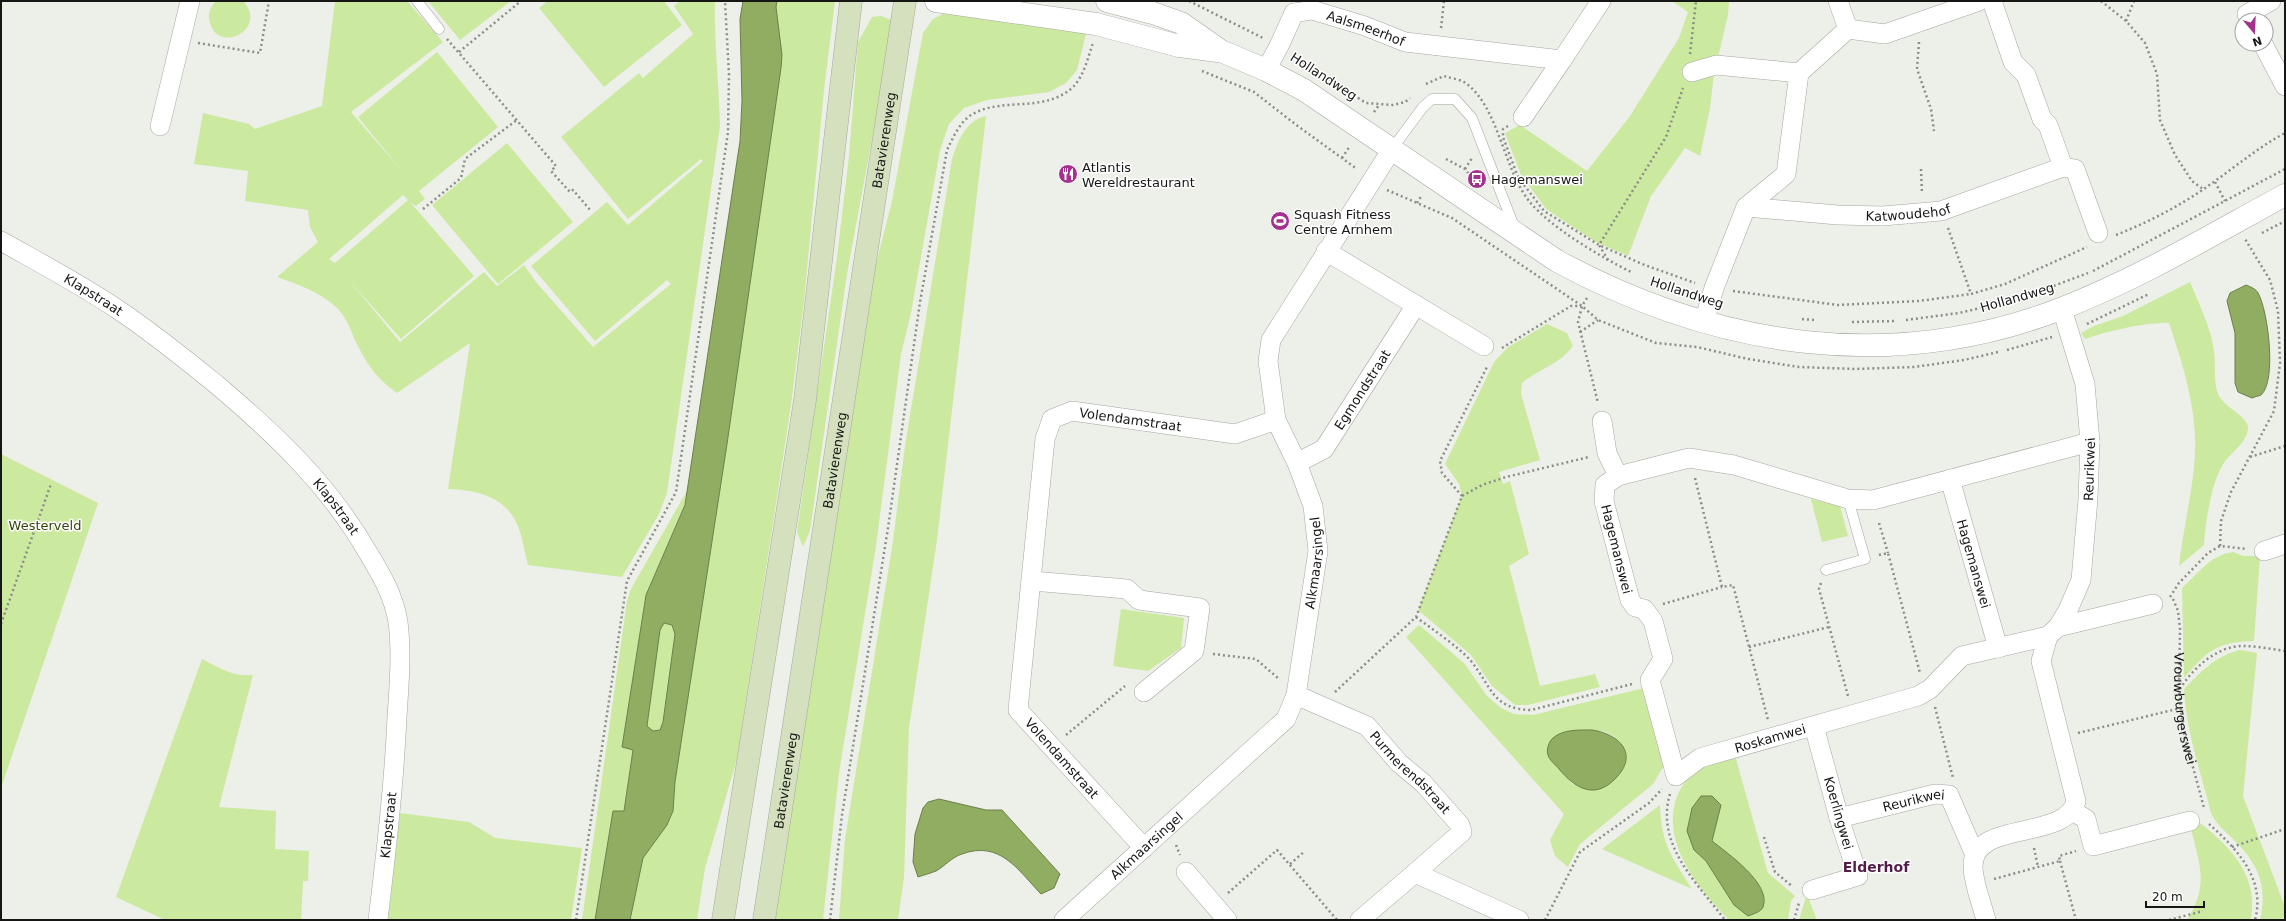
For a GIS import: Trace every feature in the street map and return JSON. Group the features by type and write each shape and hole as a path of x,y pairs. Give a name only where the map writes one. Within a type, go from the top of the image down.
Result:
{"main road":[{"path":"724,920 805,400 851,1"},
{"name":"Batavierenweg","path":"764,920 905,1"}],"street":[{"path":"160,126 182,40 190,1"},
{"name":"Hollandweg","path":"936,1 1096,24 1180,46 1221,51"},
{"name":"Hollandweg","path":"1107,1 1153,13 1181,23 1221,51 1266,70 1304,90 1557,260 1597,282 1661,309 1754,336 1805,343 1861,346 1919,342 1969,335 2025,321 2062,308 2130,278 2285,195"},
{"path":"1523,117 1602,1"},
{"path":"1838,1 1848,30"},
{"path":"1704,322 1714,288 1746,207 1786,174 1799,73 1848,30 1885,34 1979,1"},
{"path":"1992,1 2013,62 2026,75 2042,119 2048,125 2063,167 2075,169 2099,238"},
{"path":"2246,12 2271,1"},
{"name":"Aalsmeerhof","path":"1266,70 1279,46 1289,7 1312,10 1365,26 1405,42 1562,60"},
{"path":"2267,52 2285,86"},
{"path":"1688,72 1716,65 1799,73"},
{"name":"Alkmaarsingel","path":"1064,920 1286,719 1296,695 1318,551 1313,506 1297,463 1276,420 1268,361 1271,340 1326,251 1392,150"},
{"name":"Katwoudehof","path":"1746,207 1838,215 1932,212 2063,167"},
{"name":"Klapstraat","path":"1,241 117,308 189,362 262,424 313,474 329,494 358,536 384,578 393,600 398,623 399,684 394,768 378,920"},
{"path":"1326,251 1491,352"},
{"name":"Egmondstraat","path":"1297,463 1324,449 1416,305"},
{"name":"Reurikwei","path":"2062,308 2085,384 2090,442 2087,505 2081,580 2076,594 2053,631 2041,661 2076,802 2074,812"},
{"name":"Volendamstraat","path":"1144,848 1018,710 1045,439 1052,419 1072,411 1235,434 1276,420"},
{"path":"1602,421 1607,453 1618,476 1689,458 1734,465 1848,499 1874,500 2090,442"},
{"name":"Hagemanswei","path":"1618,476 1605,485 1604,501 1630,600 1635,607 1644,609 1653,621 1663,659 1650,680"},
{"name":"Hagemanswei","path":"1950,479 1998,648"},
{"path":"2264,551 2285,544"},
{"path":"1032,581 1127,589 1139,600 1200,608 1194,652 1144,692"},
{"path":"2053,631 2153,604"},
{"name":"Roskamwei","path":"1676,776 1700,758 1814,726 1927,691 1962,656 1998,648 2053,631"},
{"path":"1650,680 1676,776"},
{"name":"Purmerendstraat","path":"1296,695 1367,726 1400,763 1423,783 1460,825 1462,832 1360,920"},
{"name":"Koerlingwei","path":"1804,890 1858,876 1839,818 1814,726"},
{"name":"Reurikwei","path":"1839,818 1935,794 1949,795 1975,855 1973,867 1986,920"},
{"path":"1975,855 1982,846 1994,839 2064,820 2074,812 2086,819 2093,846 2200,818"},
{"path":"1186,872 1227,920"},
{"path":"1415,873 1519,920"}],"lane":[{"path":"417,1 439,29"},
{"path":"1392,150 1423,107 1432,99 1454,99 1472,118 1516,233"},
{"path":"1826,570 1865,559 1848,499"}],"path":[{"path":"182,40 260,53 269,1"},
{"path":"459,52 521,1"},
{"path":"576,920 627,581 676,492 728,132 728,75 725,1"},
{"name":"Hollandweg","path":"1189,1 1279,46 1366,103 1393,105 1405,102 1416,93"},
{"path":"1439,46 1444,1"},
{"path":"1597,282 1609,261 1599,245 1600,242 1666,137 1688,72 1696,1"},
{"path":"2101,1 2126,21 2145,43 2157,74 2160,120 2175,155 2192,181 2203,189"},
{"path":"2126,21 2134,1"},
{"path":"830,920 842,815 888,528 920,302 947,150 955,133 970,116 992,107 1041,103 1052,100 1073,87 1084,70 1094,40 1096,24"},
{"path":"1914,24 1919,39 1917,68 1931,109 1934,131"},
{"path":"439,29 556,166 551,170 570,192 573,190 591,211"},
{"path":"1195,69 1254,92 1266,99 1295,124 1342,158"},
{"name":"Hollandweg","path":"1421,88 1444,76 1464,82 1484,103 1515,180 1528,200 1542,216 1609,261 1635,274"},
{"path":"1518,177 1503,137 1503,129 1523,117"},
{"path":"423,209 461,178 465,159 517,120"},
{"path":"1921,169 1932,212 1971,294 2005,284 2099,238 2155,219 2215,182 2254,150 2285,133"},
{"path":"1465,169 1468,173"},
{"name":"Hollandweg","path":"2034,294 2092,271 2285,169"},
{"path":"1372,180 1386,189 1452,218 1582,306 1598,320 1656,343 1697,347 1748,359 1799,367 1855,369 1914,367 1964,360 2032,344 2069,331 2111,314 2156,290"},
{"path":"2215,182 2236,221"},
{"path":"2259,235 2285,221"},
{"path":"2240,245 2253,238"},
{"path":"2247,241 2270,280 2278,311 2280,363 2274,411 2231,492 2221,521 2220,546 2264,551"},
{"name":"Hollandweg","path":"1848,322 1903,321 1959,313 2026,296"},
{"path":"1462,496 1442,473 1440,461 1491,352 1571,306 1582,306"},
{"path":"1582,306 1578,322 1602,421"},
{"path":"1798,318 1819,320"},
{"path":"1580,332 1598,320"},
{"path":"2250,458 2285,446"},
{"path":"1328,708 1334,694 1416,617 1462,496 1482,485 1506,477 1607,453"},
{"path":"1689,458 1722,587"},
{"path":"1,624 51,484"},
{"path":"1879,523 1927,691 1955,782 1949,795"},
{"name":"Vrouwburgerswei","path":"2200,818 2183,730 2179,689 2180,629 2178,611 2171,596 2180,583 2208,553 2220,546"},
{"path":"1865,559 1888,553"},
{"path":"1826,570 1819,589 1853,714"},
{"path":"1644,609 1733,585 1773,738"},
{"path":"1416,617 1470,661 1489,690 1514,709 1531,710 1650,680"},
{"path":"1749,647 1829,627"},
{"path":"2179,689 2204,662 2223,649 2241,646 2285,651"},
{"path":"1194,652 1256,659 1296,695"},
{"path":"1052,747 1131,681 1144,692"},
{"path":"2060,738 2181,708"},
{"path":"1545,920 1580,852 1649,803 1676,776"},
{"path":"1676,776 1668,802 1667,828 1669,835 1676,855 1725,920"},
{"path":"2200,818 2232,847 2249,867 2254,877 2258,901 2255,920"},
{"path":"2232,847 2285,829"},
{"path":"1165,830 1175,843 1186,872"},
{"path":"1764,837 1775,872 1804,890"},
{"path":"2076,920 2059,856 2093,846"},
{"path":"1214,905 1277,850 1337,920"},
{"path":"1290,864 1305,851"},
{"path":"1977,884 2060,861"},
{"path":"2169,920 2203,911"}],"green space":[{"path":"216,1 243,1 249,11 250,20 246,28 240,34 231,37 223,37 215,32 210,23 209,14"},
{"path":"335,1 407,1 443,42 351,112 401,170 358,117 437,52 498,127 419,191 425,199 416,206 411,203 474,276 401,339 349,280 400,342 484,272 497,286 524,265 536,282 593,347 671,284 667,280 595,341 531,266 607,202 628,225 703,161 701,159 628,219 561,137 639,73 643,78 693,34 674,6 680,1 715,1 715,32 720,126 667,493 659,514 622,577 528,565 519,529 514,518 507,509 491,497 470,491 448,489 470,343 397,393 384,383 369,365 361,352 346,320 336,307 316,293 277,277 318,242 310,227 308,210 245,201 248,171 194,164 203,113 249,124 255,129 322,106","holes":["403,195 408,200 335,263 329,259"]},
{"path":"428,1 511,1 460,40"},
{"path":"548,1 664,1 682,25 604,87 539,8"},
{"path":"777,1 835,1 824,90 804,301 791,405 737,759 705,868 697,920 630,920 643,858 667,825 673,811 675,782 727,444 781,68 782,55 776,7"},
{"path":"1672,1 1729,1 1728,15 1714,74 1710,108 1700,156 1685,148 1651,196 1628,256 1596,242 1546,209 1521,175 1505,133 1520,125 1587,171 1630,116 1679,38 1688,12"},
{"path":"945,13 1087,30 1077,70 1066,83 1049,92 987,100 964,108 949,124 940,150 911,313 901,354 876,546 839,773 823,920 771,920 861,323 892,201 923,33 933,19"},
{"path":"881,16 891,20 885,69 847,274 810,531 803,547 797,532 837,257 849,156 858,42 872,17"},
{"path":"986,116 937,540 909,728 904,877 898,920 839,920 845,839 893,541 905,446 952,159 963,133 973,122"},
{"path":"507,143 573,222 498,284 432,205"},
{"path":"2190,282 2204,316 2212,342 2215,356 2218,394 2225,403 2245,420 2248,429 2245,439 2224,463 2216,480 2208,514 2204,545 2179,566 2192,482 2195,437 2194,420 2188,387 2169,323 2149,324 2127,328 2085,339 2081,333 2094,326 2123,316"},
{"path":"1547,324 1567,333 1573,346 1556,362 1522,383 1521,394 1540,460 1499,472 1503,484 1510,481 1529,554 1509,566 1540,686 1595,674 1600,687 1528,705 1515,705 1492,686 1471,655 1418,610 1462,496 1459,484 1445,464 1494,362 1507,348"},
{"name":"Westerveld","path":"1,454 98,503 1,788"},
{"path":"688,489 685,505 646,595 622,747 633,749 624,811 613,811 595,920 582,920 627,601 631,589"},
{"path":"1811,499 1840,506 1848,536 1822,542"},
{"path":"2233,552 2243,556 2260,556 2254,641 2231,643 2214,649 2207,654 2184,678 2182,588 2211,561"},
{"path":"1121,609 1184,618 1181,648 1148,671 1113,666"},
{"path":"664,623 672,625 675,634 663,722 660,730 653,731 647,726 660,630"},
{"path":"1419,625 1464,663 1487,696 1501,708 1514,714 1533,715 1644,688 1664,766 1653,784 1580,844 1568,867 1555,856 1550,840 1564,814 1406,637","holes":["1592,730 1605,732 1615,737 1587,790 1571,783"]},
{"path":"2240,650 2257,653 2243,796 2285,907 2285,917 2280,920 2260,920 2263,896 2262,886 2255,866 2242,848 2218,824 2211,813 2194,752 2185,705 2184,689 2190,683 2216,660"},
{"path":"202,659 221,669 239,675 253,675 219,807 276,811 275,849 309,851 308,881 303,881 301,920 165,920 116,897"},
{"path":"1734,752 1768,873 1795,896 1791,901 1788,920 1729,920 1704,893 1693,877 1677,844 1673,826 1674,808 1680,790 1688,777 1694,771 1708,763","holes":["1716,825 1712,841 1734,905 1706,861 1694,850"]},
{"path":"1660,805 1665,840 1673,859 1692,889 1602,849"},
{"path":"400,813 469,822 495,838 582,848 571,920 388,920"},
{"path":"2200,823 2228,848 2243,869 2251,892 2252,911 2250,920 2187,920 2194,907 2200,884 2199,862 2190,825"},
{"path":"1806,897 1808,897 1817,920 1799,920"}],"shaded area":[{"path":"743,1 777,1 776,7 782,55 781,68 727,444 675,782 673,811 667,825 643,858 630,920 595,920 613,811 624,811 633,750 622,747 646,595 685,505 740,141 742,101 740,19","holes":["664,623 672,625 675,634 663,722 660,730 653,731 647,726 660,630"]},
{"path":"2246,285 2256,290 2262,302 2268,329 2270,361 2269,376 2266,387 2261,395 2252,398 2238,392 2235,383 2235,333 2227,301 2230,293"},
{"path":"1592,730 1602,732 1618,741 1626,754 1626,761 1622,770 1615,779 1600,789 1592,790 1578,786 1565,776 1551,761 1547,751 1550,741 1557,735 1572,731"},
{"path":"1701,796 1712,796 1721,805 1712,841 1737,861 1755,879 1764,898 1763,907 1757,913 1748,916 1734,905 1706,861 1694,850 1687,831 1692,808"},
{"path":"939,799 986,810 1002,810 1060,874 1054,888 1041,894 1016,867 998,854 987,851 975,851 962,854 955,857 936,871 918,877 913,862 915,834 923,808 928,802"}],"place":[{"name":"Atlantis Wereldrestaurant","path":"1068,174"},
{"name":"Hagemanswei","path":"1477,179"},
{"name":"Squash Fitness Centre Arnhem","path":"1280,221"}],"district":[{"name":"Elderhof","path":"1876,867"}]}
